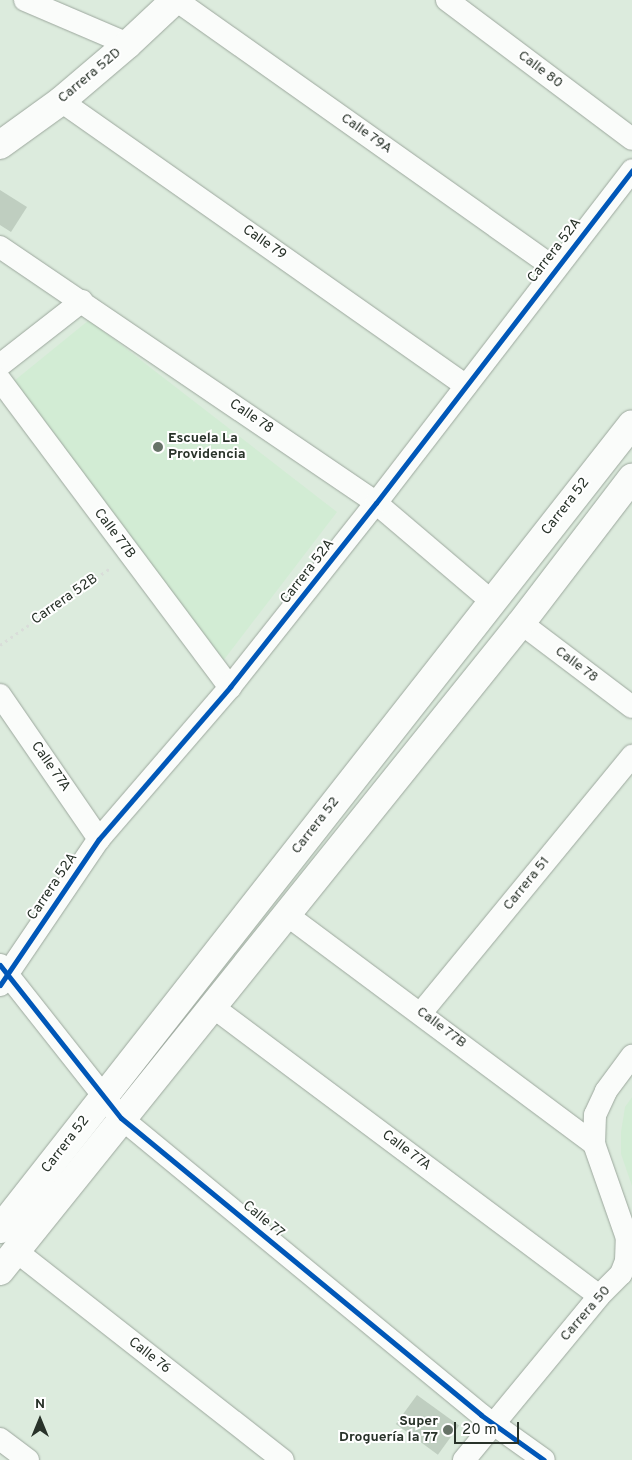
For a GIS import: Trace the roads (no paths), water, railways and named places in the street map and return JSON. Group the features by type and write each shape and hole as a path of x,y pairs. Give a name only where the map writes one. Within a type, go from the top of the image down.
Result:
{"main road":[{"name":"Carrera 52D","path":"0,145 61,101 128,44 175,0"},
{"name":"Carrera 52","path":"0,1229 632,424"},
{"name":"Carrera 52","path":"8,1261 121,1118 287,915 521,623 632,478"}],"street":[{"path":"25,0 128,44"},
{"name":"Calle 79A","path":"175,0 555,268"},
{"name":"Calle 80","path":"447,0 632,139"},
{"name":"Calle 79","path":"61,101 466,386"},
{"name":"Carrera 52A","path":"3,975 99,838 230,687 376,503 632,170"},
{"name":"Calle 78","path":"0,247 82,301 376,503 492,601"},
{"path":"0,365 82,301"},
{"name":"Calle 77B","path":"0,380 230,687"},
{"name":"Calle 78","path":"521,623 632,707"},
{"name":"Calle 77A","path":"0,695 99,838"},
{"name":"Carrera 51","path":"421,1013 632,756"},
{"name":"Calle 77B","path":"287,915 421,1013 594,1144"},
{"name":"Calle 77","path":"3,975 121,1118 493,1423 544,1460"},
{"name":"Calle 77A","path":"213,1006 599,1296"},
{"path":"594,1144 595,1115 606,1091 632,1056"},
{"name":"Carrera 50","path":"464,1460 599,1296 621,1274 626,1262 627,1238 594,1144"},
{"name":"Calle 76","path":"8,1261 283,1460"},
{"path":"0,1439 28,1460"}],"place":[{"name":"Escuela La Providencia","path":"158,447"},
{"name":"Super Droguería la 77","path":"448,1430"}]}
